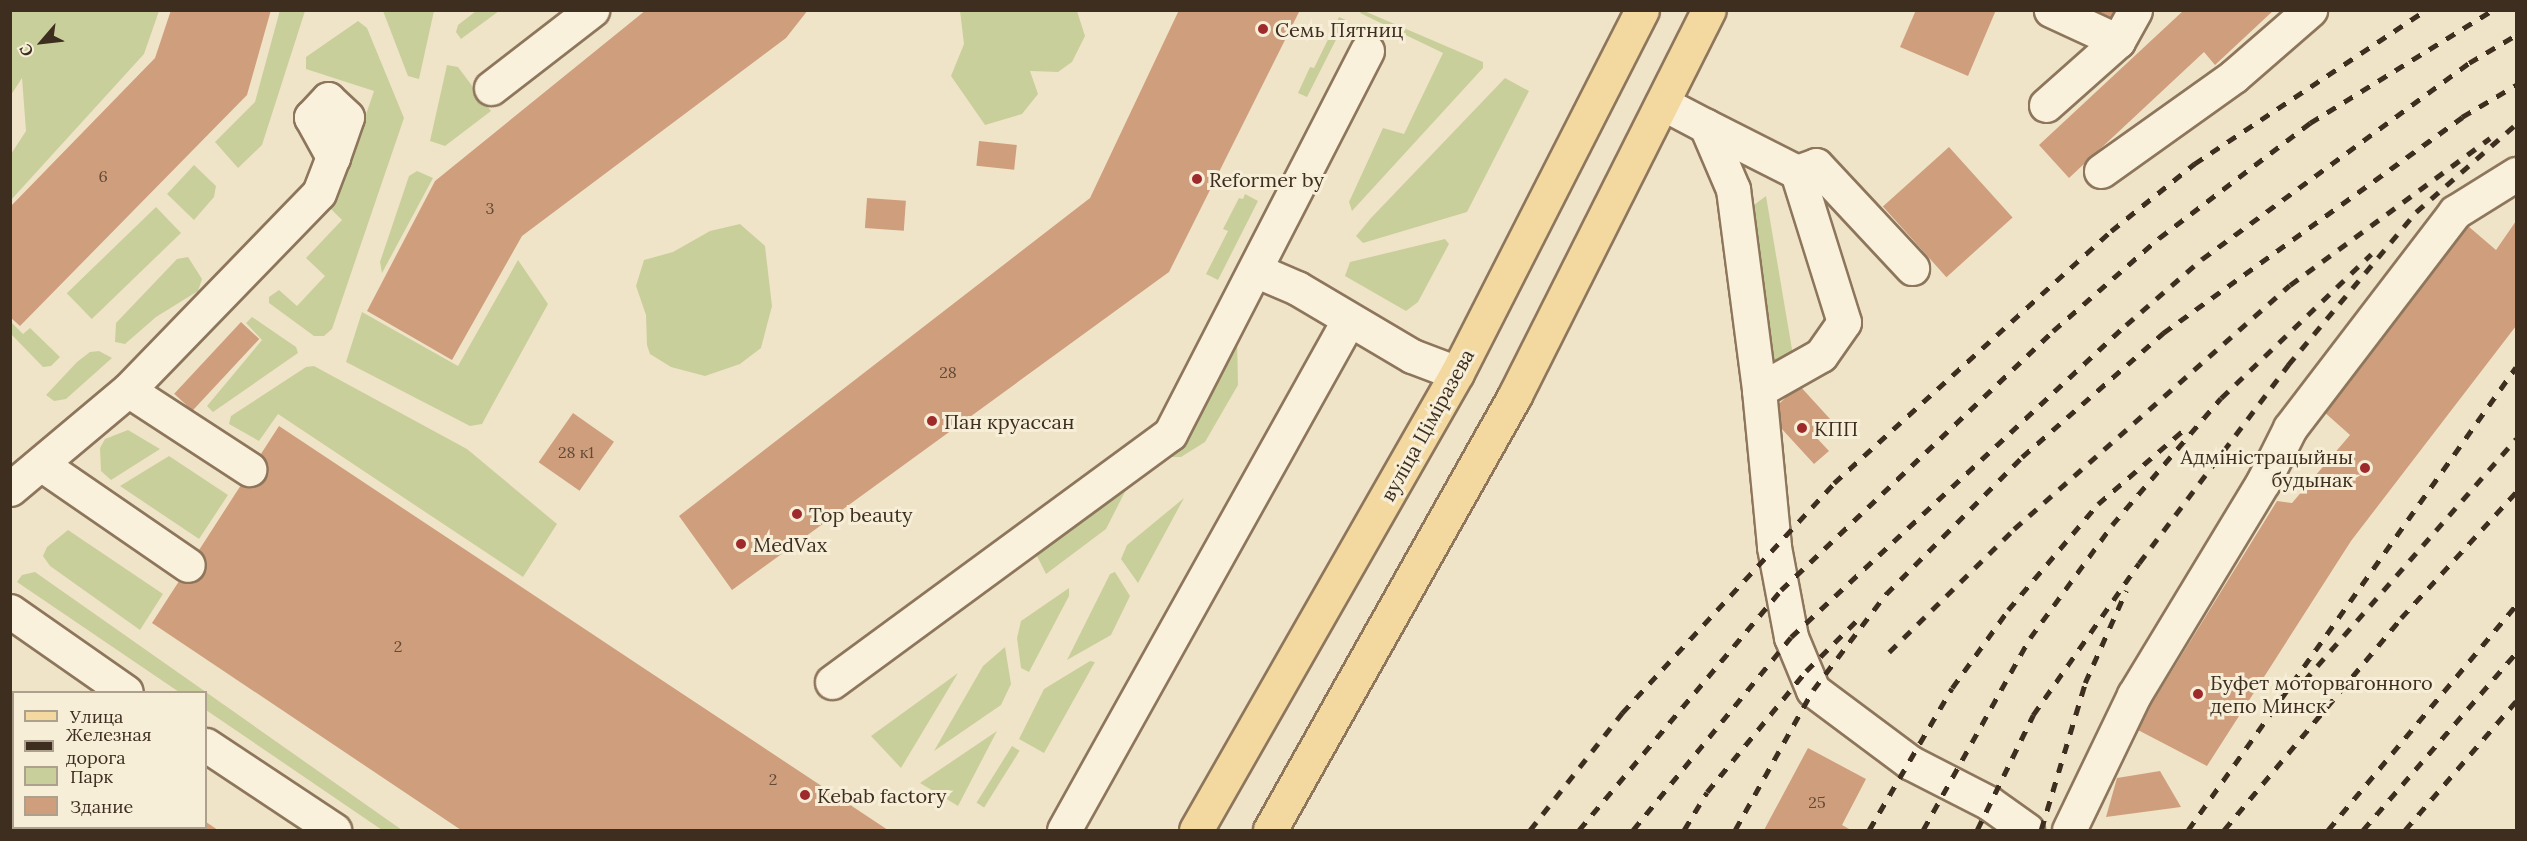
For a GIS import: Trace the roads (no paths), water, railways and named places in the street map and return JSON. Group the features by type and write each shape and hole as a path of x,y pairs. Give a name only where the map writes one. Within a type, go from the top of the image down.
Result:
{"main road":[{"name":"вуліца Ціміразева","path":"1196,831 1457,373 1642,10"},
{"path":"1270,831 1515,395 1664,104 1709,10"}],"street":[{"path":"491,88 592,10"},
{"path":"2051,10 2118,41"},
{"path":"2046,105 2118,41 2135,10"},
{"path":"2101,171 2234,76 2310,10"},
{"path":"832,682 1170,434 1367,51"},
{"path":"1664,104 1797,172 1844,322 1821,355 1759,390"},
{"path":"1706,126 1733,189 1759,390 1780,590 1791,637 1813,690 1911,763 1989,803 2018,828"},
{"path":"10,489 128,390 320,193 333,157"},
{"path":"1797,172 1816,165 1912,268"},
{"path":"2069,831 2134,695 2264,482 2290,428 2455,212 2517,174"},
{"path":"1256,270 1298,288 1348,321 1412,356 1457,373"},
{"path":"1064,831 1348,321"},
{"path":"128,390 249,469"},
{"path":"41,464 188,565"},
{"path":"10,611 123,691"},
{"path":"207,746 334,831"}],"railway":[{"path":"1530,830 1622,713 1834,483 2111,231 2194,164 2426,10"},
{"path":"1579,830 1781,590 2053,331 2159,238 2310,123 2493,10"},
{"path":"1633,830 1791,637 2126,325 2202,259 2469,63 2516,35"},
{"path":"1735,830 1813,690 1886,594 2022,457 2163,333 2462,117 2516,85"},
{"path":"1977,830 2033,715 2139,563 2288,365 2416,212 2516,124"},
{"path":"1889,652 2014,529 2290,285 2490,138"},
{"path":"1923,830 2030,638 2112,525 2221,398 2371,254"},
{"path":"2188,830 2516,367"},
{"path":"1869,830 1952,688 2008,610 2098,504 2188,426"},
{"path":"2304,681 2516,439"},
{"path":"2224,830 2401,618 2516,492"},
{"path":"2041,830 2085,683 2126,591"},
{"path":"2328,830 2516,605"},
{"path":"1684,830 1707,792 1806,671 1859,618"},
{"path":"2363,830 2516,653"},
{"path":"2405,830 2516,701"}],"place":[{"name":"Семь Пятниц","path":"1263,29"},
{"name":"Reformer by","path":"1197,179"},
{"name":"Пан круассан","path":"932,421"},
{"name":"КПП","path":"1802,428"},
{"name":"Адміністрацыйны будынак","path":"2365,468"},
{"name":"Top beauty","path":"797,514"},
{"name":"MedVax","path":"741,544"},
{"name":"Буфет моторвагонного депо Минск","path":"2198,694"},
{"name":"Kebab factory","path":"805,795"}]}
